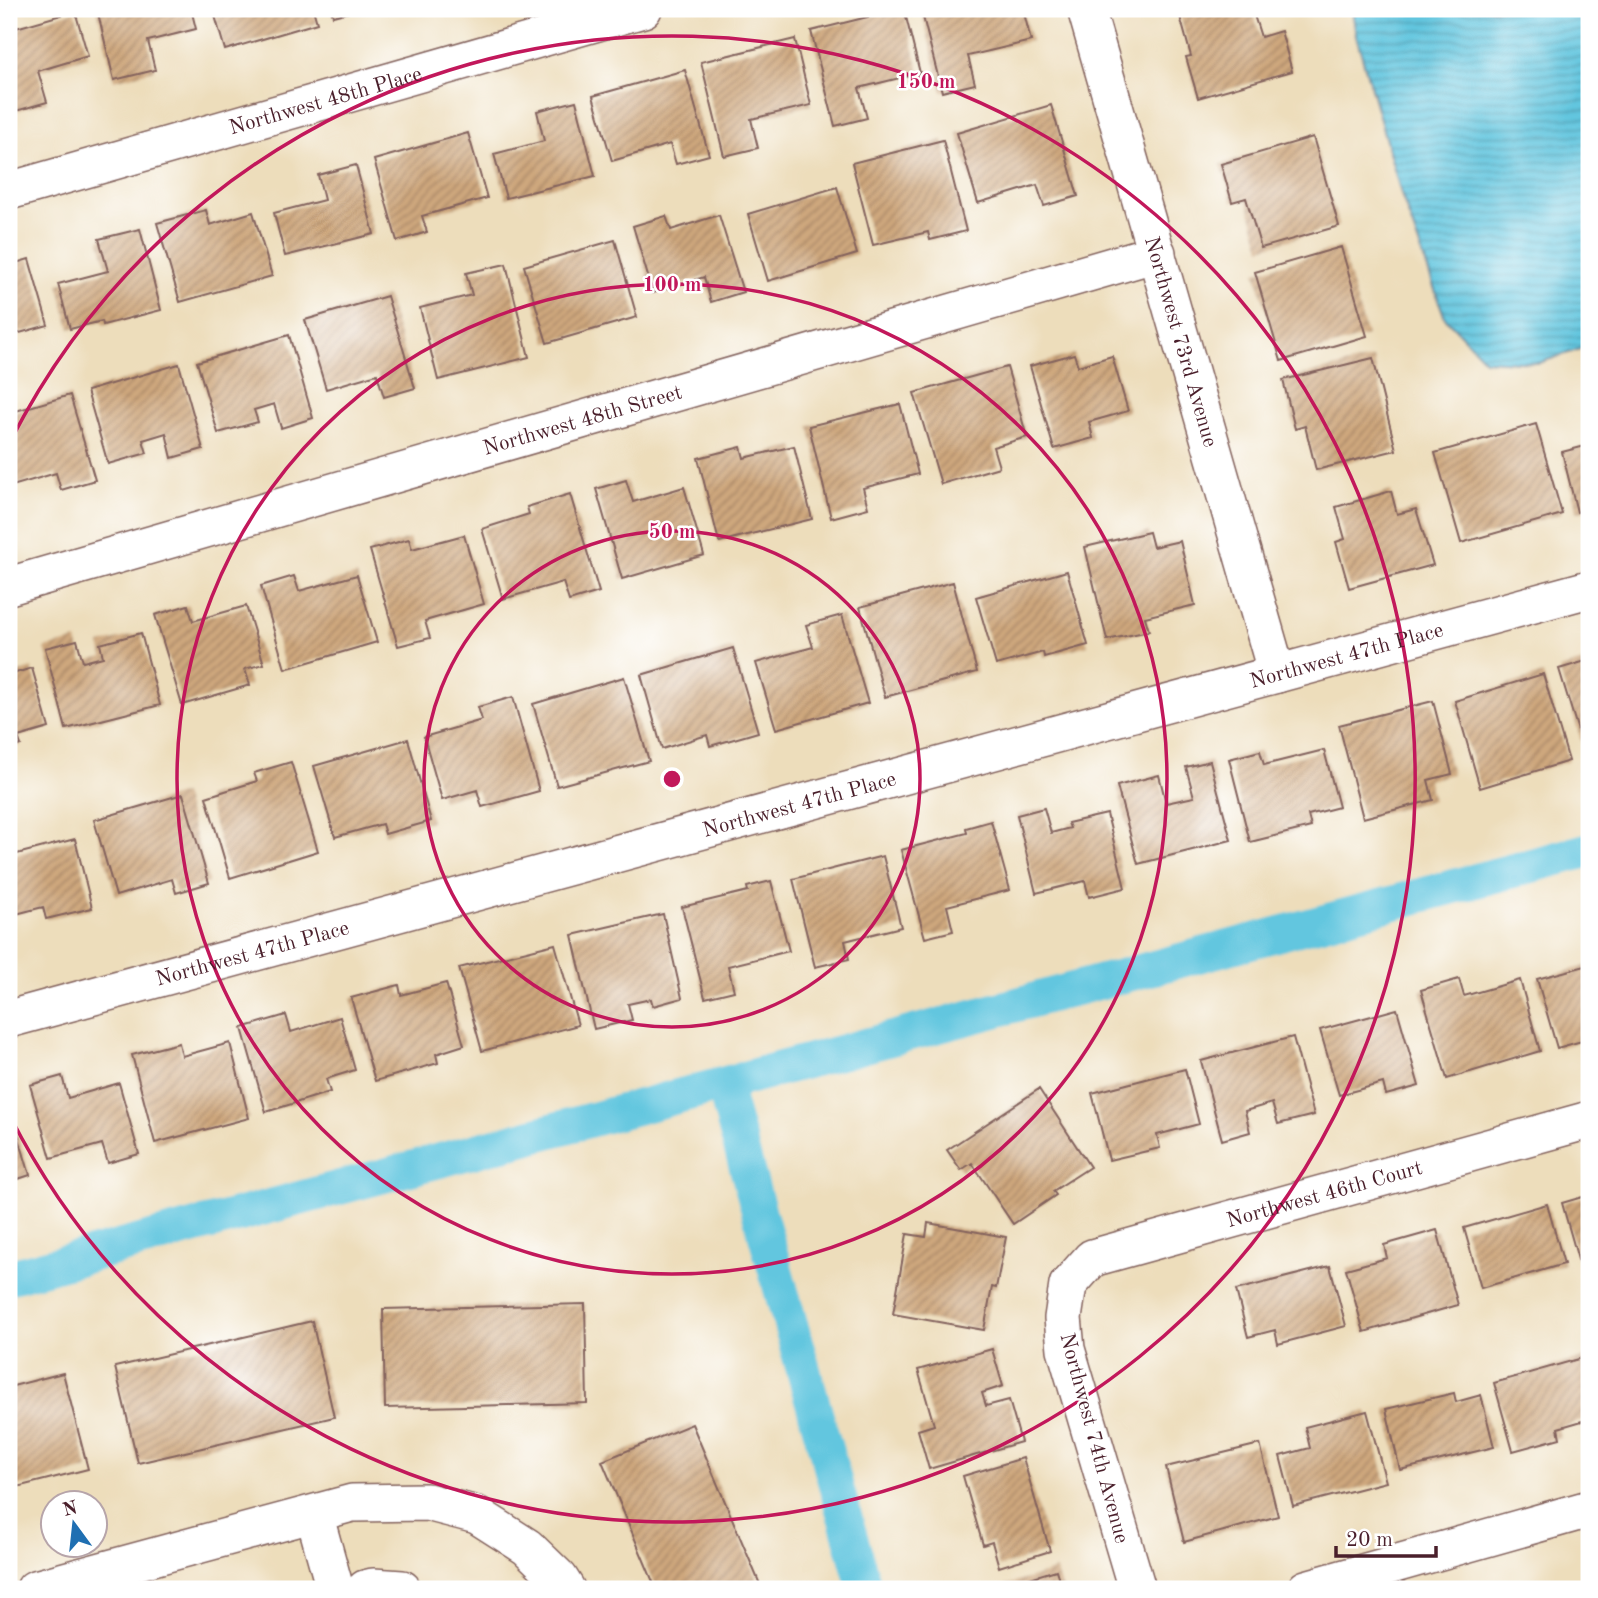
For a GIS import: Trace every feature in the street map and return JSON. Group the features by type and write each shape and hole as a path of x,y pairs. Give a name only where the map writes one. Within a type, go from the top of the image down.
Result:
{"street":[{"name":"Northwest 48th Place","path":"9,191 643,9"},
{"name":"Northwest 73rd Avenue","path":"1086,9 1277,674"},
{"name":"Northwest 48th Street","path":"9,586 1157,253"},
{"name":"Northwest 47th Place","path":"9,1019 1589,589"},
{"name":"Northwest 46th Court","path":"1068,1285 1092,1258 1589,1120"},
{"name":"Northwest 74th Avenue","path":"1068,1285 1063,1318 1066,1349 1137,1589"},
{"path":"35,1589 352,1503 427,1502 477,1515 527,1547 559,1578 566,1589"},
{"path":"1306,1589 1589,1509"},
{"path":"314,1514 335,1589"},
{"path":"365,1589 402,1589"}],"water":[{"path":"1352,9 1589,9 1589,346 1539,363 1485,360 1445,318 1402,197 1356,35"}],"building":[{"path":"97,9 191,9 196,29 148,41 155,70 114,80"},
{"path":"213,9 313,9 317,23 225,50"},
{"path":"331,9 357,9 357,10 333,16"},
{"path":"904,9 920,73 859,88 867,118 835,126 811,31"},
{"path":"921,9 1023,9 1031,41 968,56 975,84 942,92"},
{"path":"1178,9 1252,9 1261,37 1281,31 1292,71 1198,98 1186,57 1191,56"},
{"path":"75,11 88,56 38,71 47,102 9,113 9,30"},
{"path":"795,39 811,105 751,119 758,148 724,156 701,62"},
{"path":"685,70 709,155 676,164 670,144 612,161 593,96"},
{"path":"576,101 595,176 506,198 494,154 544,141 537,111"},
{"path":"1051,105 1078,196 1044,206 1037,185 978,203 957,133"},
{"path":"468,133 487,198 422,216 427,232 397,241 374,160"},
{"path":"1313,137 1339,226 1261,248 1246,198 1232,202 1221,164"},
{"path":"943,140 966,231 930,240 928,232 873,245 852,163"},
{"path":"356,165 374,234 285,256 274,213 324,200 318,175"},
{"path":"837,187 857,254 768,281 748,214"},
{"path":"206,210 210,225 253,212 272,276 180,302 157,223"},
{"path":"719,215 743,292 711,302 704,277 653,293 633,226 666,216 671,230"},
{"path":"140,229 161,310 103,325 102,321 70,329 58,284 108,271 99,239"},
{"path":"615,240 637,317 547,343 524,266"},
{"path":"1341,247 1367,336 1281,361 1255,272"},
{"path":"29,259 48,325 9,336 9,265"},
{"path":"506,264 529,357 438,380 420,308 472,295 466,273"},
{"path":"387,296 415,388 384,397 377,374 326,389 305,320"},
{"path":"289,335 313,418 281,428 274,404 254,410 258,422 218,433 197,362"},
{"path":"1074,354 1078,366 1112,356 1128,411 1089,422 1093,438 1054,449 1030,366"},
{"path":"1373,358 1396,450 1316,470 1305,426 1295,429 1283,380"},
{"path":"179,364 203,449 172,458 166,433 143,440 147,453 108,464 87,391"},
{"path":"1007,367 1027,437 993,447 999,467 941,484 914,393"},
{"path":"70,395 95,480 61,490 56,473 9,487 9,413"},
{"path":"900,404 918,474 863,488 868,508 831,518 809,426"},
{"path":"1536,424 1562,514 1461,543 1435,453"},
{"path":"1589,445 1589,509 1577,512 1562,452"},
{"path":"794,446 812,519 719,542 698,458 741,447 744,458"},
{"path":"626,480 633,502 684,487 704,555 622,579 596,489"},
{"path":"1391,491 1397,514 1416,509 1433,565 1349,588 1336,542 1345,539 1336,507"},
{"path":"570,494 599,592 569,601 563,582 503,599 482,529 529,514 527,507"},
{"path":"1149,532 1153,547 1180,541 1195,605 1145,617 1149,631 1107,640 1085,547"},
{"path":"464,535 484,604 425,621 430,638 398,646 370,550 409,539 412,549"},
{"path":"1067,571 1088,645 1044,657 1043,652 996,665 976,597"},
{"path":"357,575 377,642 285,669 261,586 294,576 299,591"},
{"path":"953,582 977,672 885,697 860,607"},
{"path":"188,605 193,621 246,606 264,664 245,669 250,685 182,705 155,615"},
{"path":"842,615 868,703 776,729 756,663 813,647 806,625"},
{"path":"141,633 160,705 66,729 45,648 77,640 83,662 103,657 100,644"},
{"path":"733,648 758,732 710,746 707,735 662,749 641,675"},
{"path":"1589,660 1589,759 1587,760 1559,669"},
{"path":"32,668 49,728 18,737 21,745 9,749 9,675"},
{"path":"1543,674 1569,761 1480,788 1455,701"},
{"path":"624,677 649,761 557,786 533,704"},
{"path":"513,697 539,791 482,807 477,790 442,800 424,737 482,720 478,707"},
{"path":"1433,701 1452,774 1428,780 1433,800 1363,818 1339,725"},
{"path":"408,739 431,821 385,834 382,824 335,837 314,766"},
{"path":"1324,750 1339,807 1308,815 1311,827 1250,842 1229,759 1260,751 1264,765"},
{"path":"1210,761 1231,840 1138,864 1117,786 1159,775 1166,803 1194,797 1186,767"},
{"path":"291,762 318,851 230,878 206,797 257,781 254,773"},
{"path":"183,794 209,883 176,893 172,879 116,896 94,820"},
{"path":"1044,808 1051,833 1070,828 1068,823 1107,814 1125,888 1089,897 1085,881 1036,893 1017,815"},
{"path":"991,821 1010,890 947,906 953,931 925,938 901,850 967,833 966,828"},
{"path":"75,839 92,908 46,919 43,907 12,915 9,903 9,856"},
{"path":"883,856 901,927 845,941 849,959 815,967 793,879"},
{"path":"771,881 789,951 728,966 734,991 705,998 682,907 748,891 747,887"},
{"path":"663,914 682,998 653,1006 651,999 628,1004 632,1020 594,1029 572,935"},
{"path":"555,944 578,1025 482,1051 459,968"},
{"path":"1589,965 1589,1039 1557,1048 1537,979"},
{"path":"1459,979 1464,996 1520,980 1540,1051 1447,1079 1421,990"},
{"path":"446,983 464,1045 436,1054 438,1063 375,1081 351,998 399,985 401,995"},
{"path":"1397,1009 1419,1086 1386,1095 1383,1083 1339,1095 1320,1030"},
{"path":"286,1015 291,1032 340,1017 355,1070 326,1079 330,1092 266,1112 242,1028"},
{"path":"1293,1037 1314,1115 1278,1124 1272,1103 1245,1111 1250,1132 1222,1140 1201,1061"},
{"path":"179,1043 182,1056 230,1043 249,1118 155,1143 132,1055"},
{"path":"1185,1069 1199,1124 1157,1135 1160,1148 1109,1160 1092,1093"},
{"path":"62,1076 68,1098 119,1083 139,1154 108,1163 102,1144 51,1158 30,1085"},
{"path":"1039,1089 1090,1167 1053,1191 1056,1195 1013,1224 972,1163 961,1170 947,1150"},
{"path":"9,1105 30,1175 9,1182"},
{"path":"1589,1195 1589,1260 1579,1263 1562,1203"},
{"path":"1547,1204 1564,1264 1481,1288 1464,1228"},
{"path":"928,1223 1006,1237 996,1288 992,1287 984,1330 893,1314 907,1234 926,1237"},
{"path":"1437,1230 1458,1305 1364,1332 1346,1269 1387,1258 1384,1245"},
{"path":"1330,1266 1346,1326 1278,1344 1275,1330 1248,1337 1236,1290"},
{"path":"585,1304 587,1403 385,1408 383,1309"},
{"path":"312,1321 334,1417 138,1463 115,1367"},
{"path":"992,1349 1003,1386 982,1393 986,1406 1009,1400 1021,1442 929,1469 918,1430 934,1425 918,1370"},
{"path":"1589,1356 1589,1419 1558,1428 1560,1438 1513,1451 1494,1383"},
{"path":"63,1373 88,1469 9,1489 9,1387"},
{"path":"1454,1393 1456,1402 1481,1395 1494,1447 1400,1470 1386,1409"},
{"path":"1367,1411 1386,1482 1293,1506 1280,1456 1310,1448 1305,1427"},
{"path":"692,1424 762,1589 656,1589 602,1461"},
{"path":"1260,1444 1278,1516 1184,1542 1166,1467"},
{"path":"1023,1458 1050,1551 999,1567 992,1542 983,1545 963,1476"},
{"path":"1056,1570 1062,1589 994,1589"}],"waterway":[{"path":"9,1277 1589,850"},
{"path":"723,1084 865,1589"}]}
